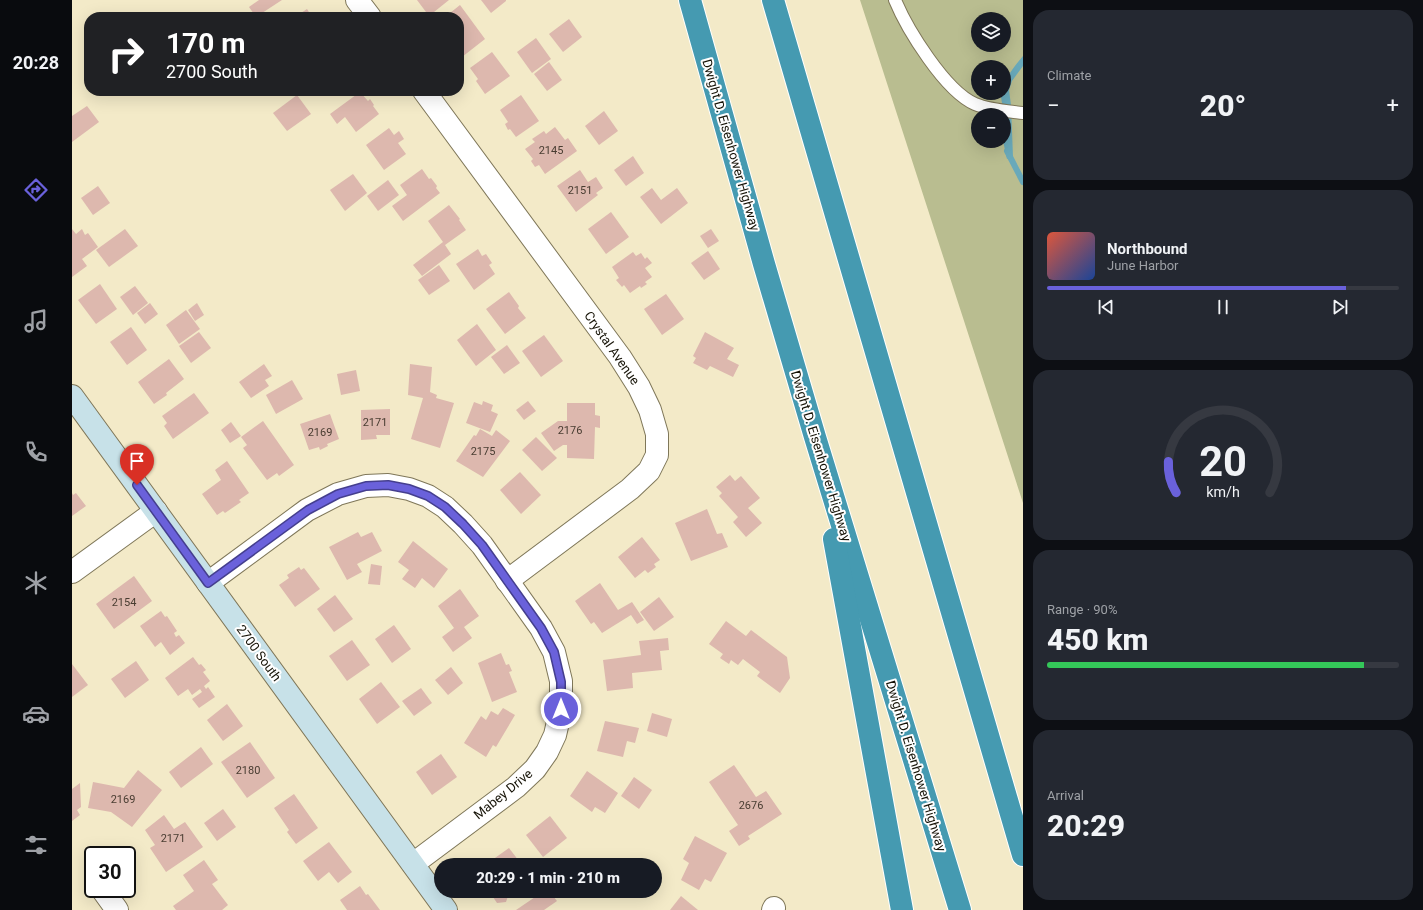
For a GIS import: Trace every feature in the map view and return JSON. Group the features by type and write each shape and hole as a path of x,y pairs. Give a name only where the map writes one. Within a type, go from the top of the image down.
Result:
{"highway":[{"name":"Dwight D. Eisenhower Highway","path":"690,0 764,264 815,437 960,910"},
{"path":"773,0 1023,855"},
{"path":"815,437 902,910"}],"street":[{"path":"358,0 366,12"},
{"name":"Crystal Avenue","path":"428,96 620,357 645,398 657,434 658,455 649,471 630,489 507,581"},
{"name":"2700 South","path":"72,396 446,910"},
{"name":"Mabey Drive","path":"208,583 308,510 338,494 366,486 388,485 409,489 428,496 445,507 482,545 541,628 554,652 561,682 561,709 555,735 547,752 535,769 516,787 413,864"},
{"path":"72,572 156,511"},
{"path":"108,898 117,910"}],"lane":[{"path":"895,0 915,38 934,66 965,98 975,104 985,107 1023,113"}],"green space":[{"path":"860,0 1023,0 1023,503"}],"water":[{"path":"1023,56 1023,66 1011,84 1011,73"},
{"path":"1002,100 1010,100 1011,105 1013,157 1007,159 1005,148 1011,148 1011,108 1003,108"}],"building":[{"path":"259,0 282,0 264,12 252,12 249,7"},
{"path":"417,0 449,0 434,12 426,12"},
{"path":"481,0 506,0 506,1 491,13"},
{"path":"460,5 485,39 464,55 464,12 451,12"},
{"path":"569,19 582,37 563,52 549,34"},
{"path":"536,38 551,59 532,73 517,52"},
{"path":"492,52 510,76 485,94 476,81 478,79 470,68"},
{"path":"549,62 562,80 547,91 534,74"},
{"path":"521,95 539,121 516,137 510,129 508,130 505,124 508,122 500,110"},
{"path":"298,96 311,114 287,131 273,113"},
{"path":"355,96 364,96 368,101 370,99 379,114 356,132 345,117 337,124 330,114"},
{"path":"87,106 99,122 72,142 72,116"},
{"path":"604,111 618,131 599,145 585,126"},
{"path":"555,127 565,140 568,138 577,151 545,174 539,165 535,167 531,161 533,159 525,149 535,142 532,139 544,131 546,134"},
{"path":"389,128 394,135 399,131 404,139 398,143 406,154 384,170 366,145"},
{"path":"633,156 644,173 626,186 614,170"},
{"path":"422,169 429,179 431,178 437,186 436,188 440,193 403,221 392,206 407,195 400,185"},
{"path":"580,170 588,182 596,177 603,188 596,193 598,195 576,212 557,186"},
{"path":"353,174 367,193 345,211 330,190"},
{"path":"388,180 399,195 378,211 367,196"},
{"path":"98,186 110,203 93,215 81,198"},
{"path":"652,188 661,200 677,188 688,203 661,224 640,197"},
{"path":"449,205 460,219 459,220 466,230 445,245 451,254 422,276 413,265 443,242 428,221"},
{"path":"611,212 629,237 606,254 588,229"},
{"path":"72,229 76,234 82,229 85,235 88,233 98,247 82,259 87,266 72,277"},
{"path":"125,229 138,246 109,267 96,250"},
{"path":"711,229 719,241 708,248 700,236"},
{"path":"478,249 482,256 486,254 492,263 489,265 495,274 474,290 456,264"},
{"path":"708,251 720,269 704,280 691,263"},
{"path":"633,252 636,256 641,253 645,259 647,257 652,263 645,268 652,277 645,282 647,284 641,288 640,286 630,293 624,285 622,287 616,280 619,278 612,267"},
{"path":"439,265 450,281 429,295 418,280"},
{"path":"100,284 117,309 96,324 78,300"},
{"path":"135,286 148,303 133,315 120,297"},
{"path":"509,292 519,306 518,308 526,318 505,334 486,309"},
{"path":"666,294 684,319 662,335 644,309"},
{"path":"150,303 158,314 145,324 137,313"},
{"path":"197,303 204,315 195,321 188,310"},
{"path":"186,310 200,329 179,344 166,325"},
{"path":"477,324 496,350 476,366 457,340"},
{"path":"131,327 147,350 127,365 110,342"},
{"path":"199,332 211,348 191,363 179,346"},
{"path":"705,332 734,348 727,359 739,365 733,377 710,366 707,370 693,363 696,358 693,356"},
{"path":"544,335 563,361 541,377 522,351"},
{"path":"507,345 520,363 504,374 491,357"},
{"path":"169,359 184,379 166,393 167,395 154,404 138,382"},
{"path":"264,364 272,376 265,380 269,386 251,398 239,382"},
{"path":"410,364 432,367 430,392 437,395 436,398 454,403 440,448 411,439 423,398 408,395"},
{"path":"356,370 360,391 341,395 337,374"},
{"path":"292,380 303,399 276,414 266,395"},
{"path":"194,393 209,413 173,439 164,426 167,423 162,416"},
{"path":"483,401 493,405 491,411 498,414 490,432 466,423 474,402 482,405"},
{"path":"528,401 536,411 524,420 516,410"},
{"path":"567,403 595,403 595,415 600,416 600,428 595,427 594,459 567,458 567,445 563,445 554,451 541,433 558,421 567,421"},
{"path":"390,409 390,435 376,435 377,439 361,440 361,410"},
{"path":"330,414 339,439 327,444 328,446 320,450 319,447 309,450 300,424"},
{"path":"263,421 294,465 279,476 277,473 267,480 243,448 247,445 241,437"},
{"path":"231,422 241,436 230,443 221,430"},
{"path":"480,429 492,436 496,430 510,441 483,477 456,461"},
{"path":"536,437 557,458 542,471 522,450"},
{"path":"227,461 249,493 239,500 241,502 225,513 223,511 217,515 202,494 221,480 215,470"},
{"path":"520,472 541,495 521,514 500,490"},
{"path":"730,475 735,481 741,476 760,498 748,508 762,523 746,537 733,522 738,517 719,496 722,493 716,487"},
{"path":"72,493 73,495 76,493 86,506 72,516"},
{"path":"707,509 717,534 722,533 728,547 691,561 675,523"},
{"path":"358,532 361,537 372,532 382,551 357,564 362,572 347,580 329,547"},
{"path":"642,537 660,560 654,564 656,567 648,573 645,570 635,578 618,557"},
{"path":"413,541 448,569 434,588 422,578 415,588 402,579 409,570 398,562"},
{"path":"371,564 382,566 380,585 368,584"},
{"path":"299,567 301,570 304,568 320,589 295,607 279,585 289,578 287,575"},
{"path":"134,576 152,601 114,629 96,604"},
{"path":"600,583 618,610 632,602 644,620 637,624 631,615 602,633 594,622 591,624 575,601"},
{"path":"460,589 479,616 464,627 472,638 453,652 442,637 454,628 438,606"},
{"path":"335,595 353,619 334,632 317,609"},
{"path":"659,597 674,617 654,631 640,612"},
{"path":"161,611 165,617 167,616 177,631 174,633 176,637 179,635 185,643 170,655 161,642 155,647 140,626"},
{"path":"726,621 746,636 751,630 787,657 790,678 780,693 757,676 760,672 743,659 738,665 731,660 729,664 720,658 723,654 709,644"},
{"path":"394,625 411,649 392,663 375,639"},
{"path":"668,638 669,650 660,651 662,670 632,673 633,688 607,691 603,660 641,655 639,641"},
{"path":"352,640 370,665 347,681 329,656"},
{"path":"501,653 506,665 509,664 512,671 509,672 517,692 492,702 478,663"},
{"path":"193,657 199,665 201,664 206,670 203,672 210,681 204,686 206,689 208,687 215,697 199,708 192,699 202,692 200,689 192,695 188,689 178,696 165,678"},
{"path":"136,661 149,680 125,698 111,679"},
{"path":"72,664 88,685 72,697"},
{"path":"451,667 463,683 448,695 435,680"},
{"path":"381,682 400,707 377,724 359,699"},
{"path":"421,688 432,703 414,716 402,701"},
{"path":"227,704 243,726 223,741 207,720"},
{"path":"503,708 515,715 496,747 493,745 486,757 464,743 481,716 486,720 491,711 498,715"},
{"path":"652,713 672,719 667,737 647,731"},
{"path":"605,721 639,728 635,743 627,741 623,757 597,751"},
{"path":"250,742 275,778 247,798 221,762"},
{"path":"201,747 213,764 181,788 169,772"},
{"path":"441,754 457,777 432,795 416,772"},
{"path":"734,765 756,797 766,791 782,814 748,836 750,839 739,846 729,831 738,825 709,782"},
{"path":"138,770 162,790 132,827 111,812 88,808 93,782 124,788"},
{"path":"587,771 618,793 605,813 595,807 592,812 570,796"},
{"path":"634,777 652,790 639,809 621,796"},
{"path":"80,783 81,807 77,810 80,815 72,821 72,789"},
{"path":"294,794 318,828 296,844 287,832 289,830 274,808"},
{"path":"223,809 236,827 217,841 204,823"},
{"path":"164,815 174,829 185,822 203,847 166,872 150,848 155,845 145,830"},
{"path":"550,816 567,838 543,857 526,835"},
{"path":"695,836 727,853 711,882 705,879 699,890 681,880 689,863 683,859"},
{"path":"329,842 352,872 338,883 329,872 318,881 303,861"},
{"path":"509,848 517,858 495,858"},
{"path":"204,860 218,880 212,884 228,905 222,910 176,910 173,906 194,891 183,875"},
{"path":"360,886 380,910 347,910 340,900"},
{"path":"681,896 698,910 670,910"},
{"path":"494,898 507,898 506,902 497,903"},
{"path":"534,898 555,898 557,901 544,910 516,910"}],"waterway":[{"path":"1007,151 1023,182"}],"route":[{"path":"137,485 208,583 308,510 338,494 366,486 388,485 409,489 428,496 445,507 482,545 541,628 554,652 561,682 561,709"}]}
